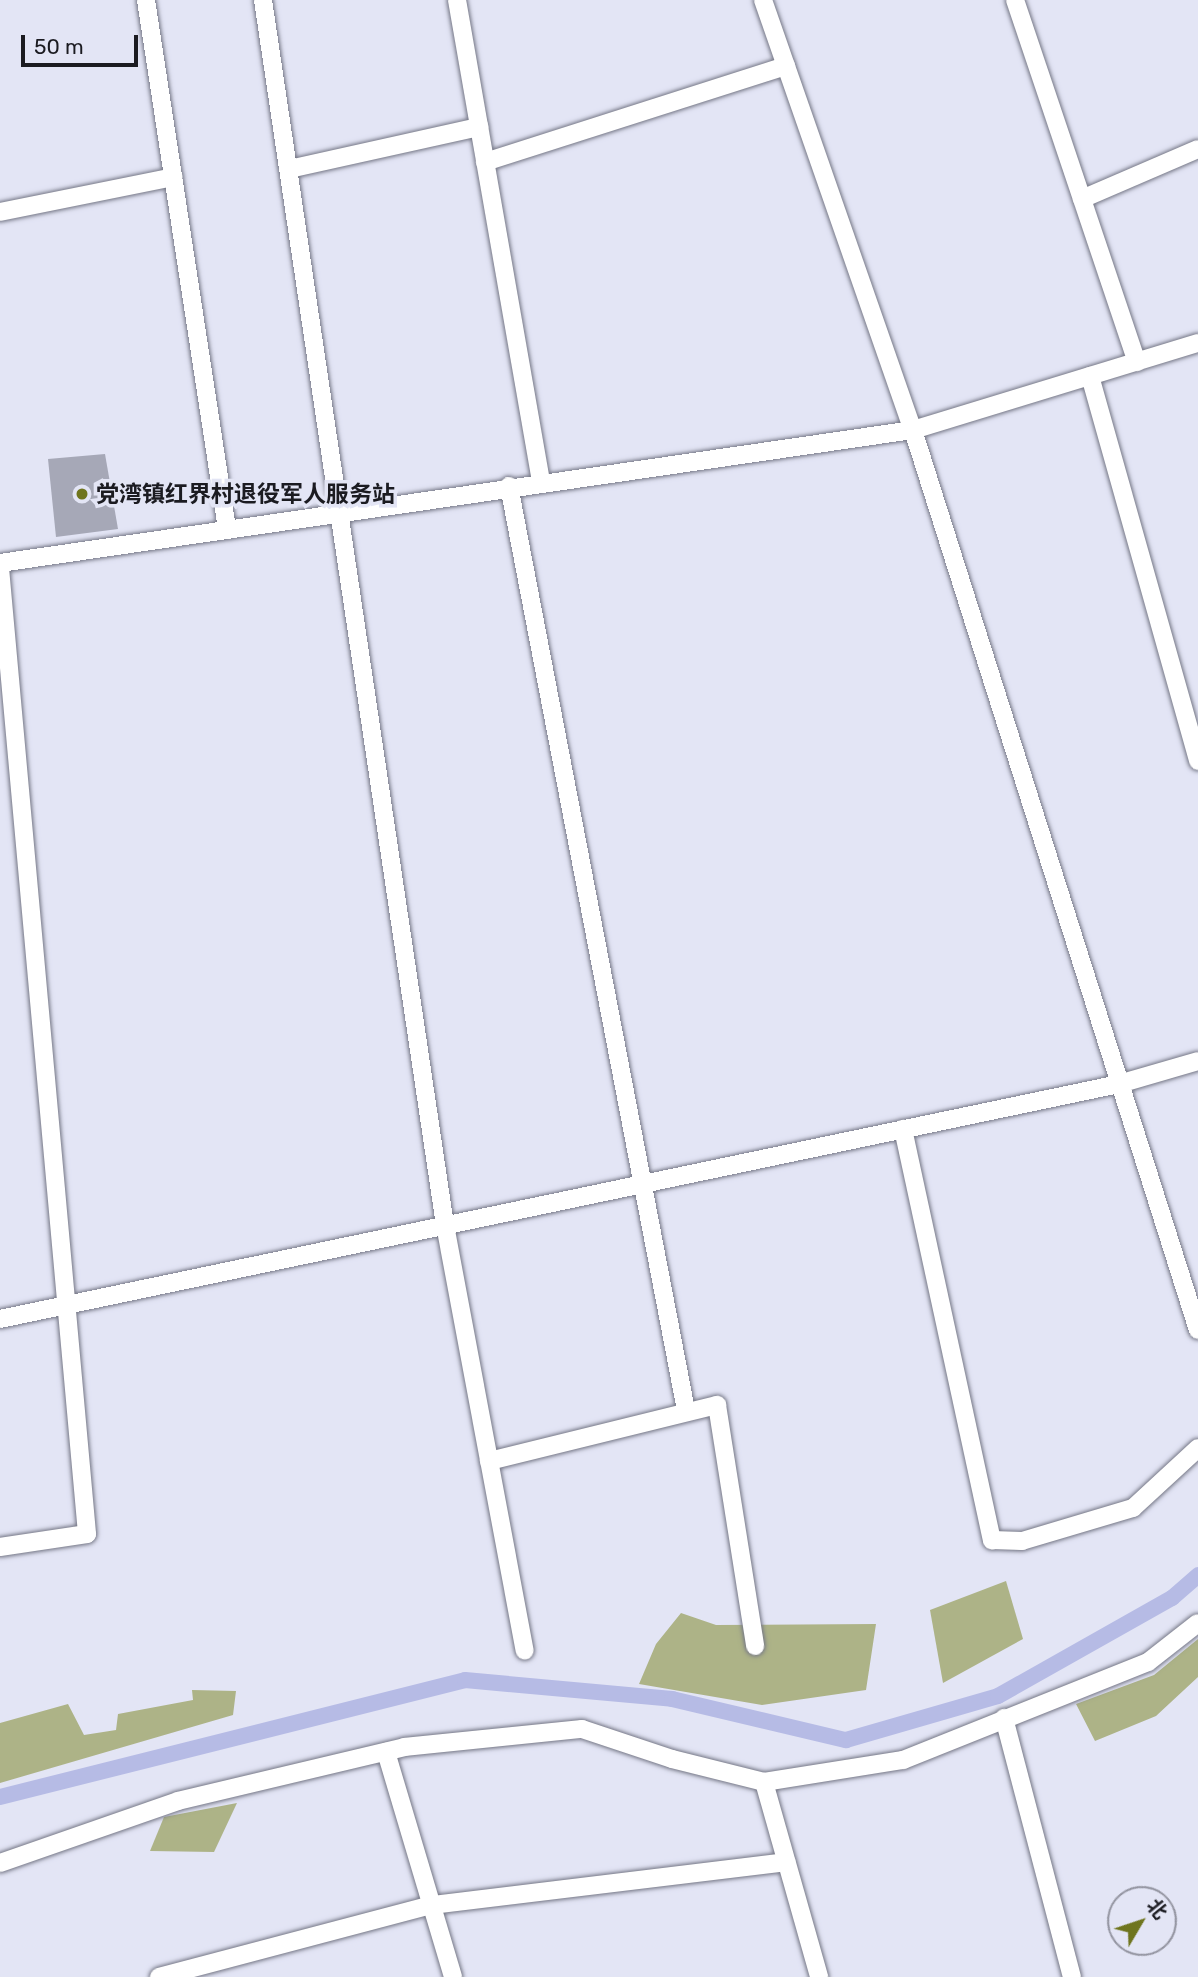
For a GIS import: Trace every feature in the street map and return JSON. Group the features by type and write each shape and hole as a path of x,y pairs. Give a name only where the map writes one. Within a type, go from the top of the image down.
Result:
{"street":[{"path":"146,0 227,529"},
{"path":"263,0 341,511 445,1226 525,1651"},
{"path":"457,0 541,481"},
{"path":"763,0 913,430 1198,1330"},
{"path":"1015,0 1137,362"},
{"path":"485,162 786,66"},
{"path":"289,169 479,127"},
{"path":"1082,199 1198,149"},
{"path":"0,212 173,177"},
{"path":"0,1547 88,1534 0,565 541,481 913,430 1198,343"},
{"path":"1090,376 1198,761"},
{"path":"509,486 686,1410"},
{"path":"0,1319 1119,1084 1198,1061"},
{"path":"903,1129 992,1540 1022,1541 1133,1508 1198,1448"},
{"path":"489,1461 686,1410 717,1405 755,1646"},
{"path":"0,1863 178,1801 386,1752 582,1729 672,1759 764,1782 903,1760 1148,1662 1198,1623"},
{"path":"1004,1718 1072,1977"},
{"path":"386,1752 453,1977"},
{"path":"764,1782 819,1977"},
{"path":"159,1977 203,1971 432,1905 786,1861"}],"green space":[{"path":"1006,1581 1023,1639 943,1683 930,1610"},
{"path":"681,1613 716,1625 876,1624 866,1690 762,1705 639,1684 656,1644"},
{"path":"1198,1639 1198,1677 1156,1716 1095,1741 1076,1704 1154,1675"},
{"path":"192,1690 236,1691 233,1715 0,1783 0,1723 68,1704 84,1735 116,1730 118,1714 193,1700"},
{"path":"237,1803 214,1852 150,1851 164,1817"}],"building":[{"name":"党湾镇红界村退役军人服务站","path":"105,454 118,529 56,537 48,459"}],"waterway":[{"path":"0,1797 465,1680 672,1699 846,1740 998,1696 1172,1598 1198,1575"}],"place":[{"name":"党湾镇红界村退役军人服务站","path":"82,494"}]}
